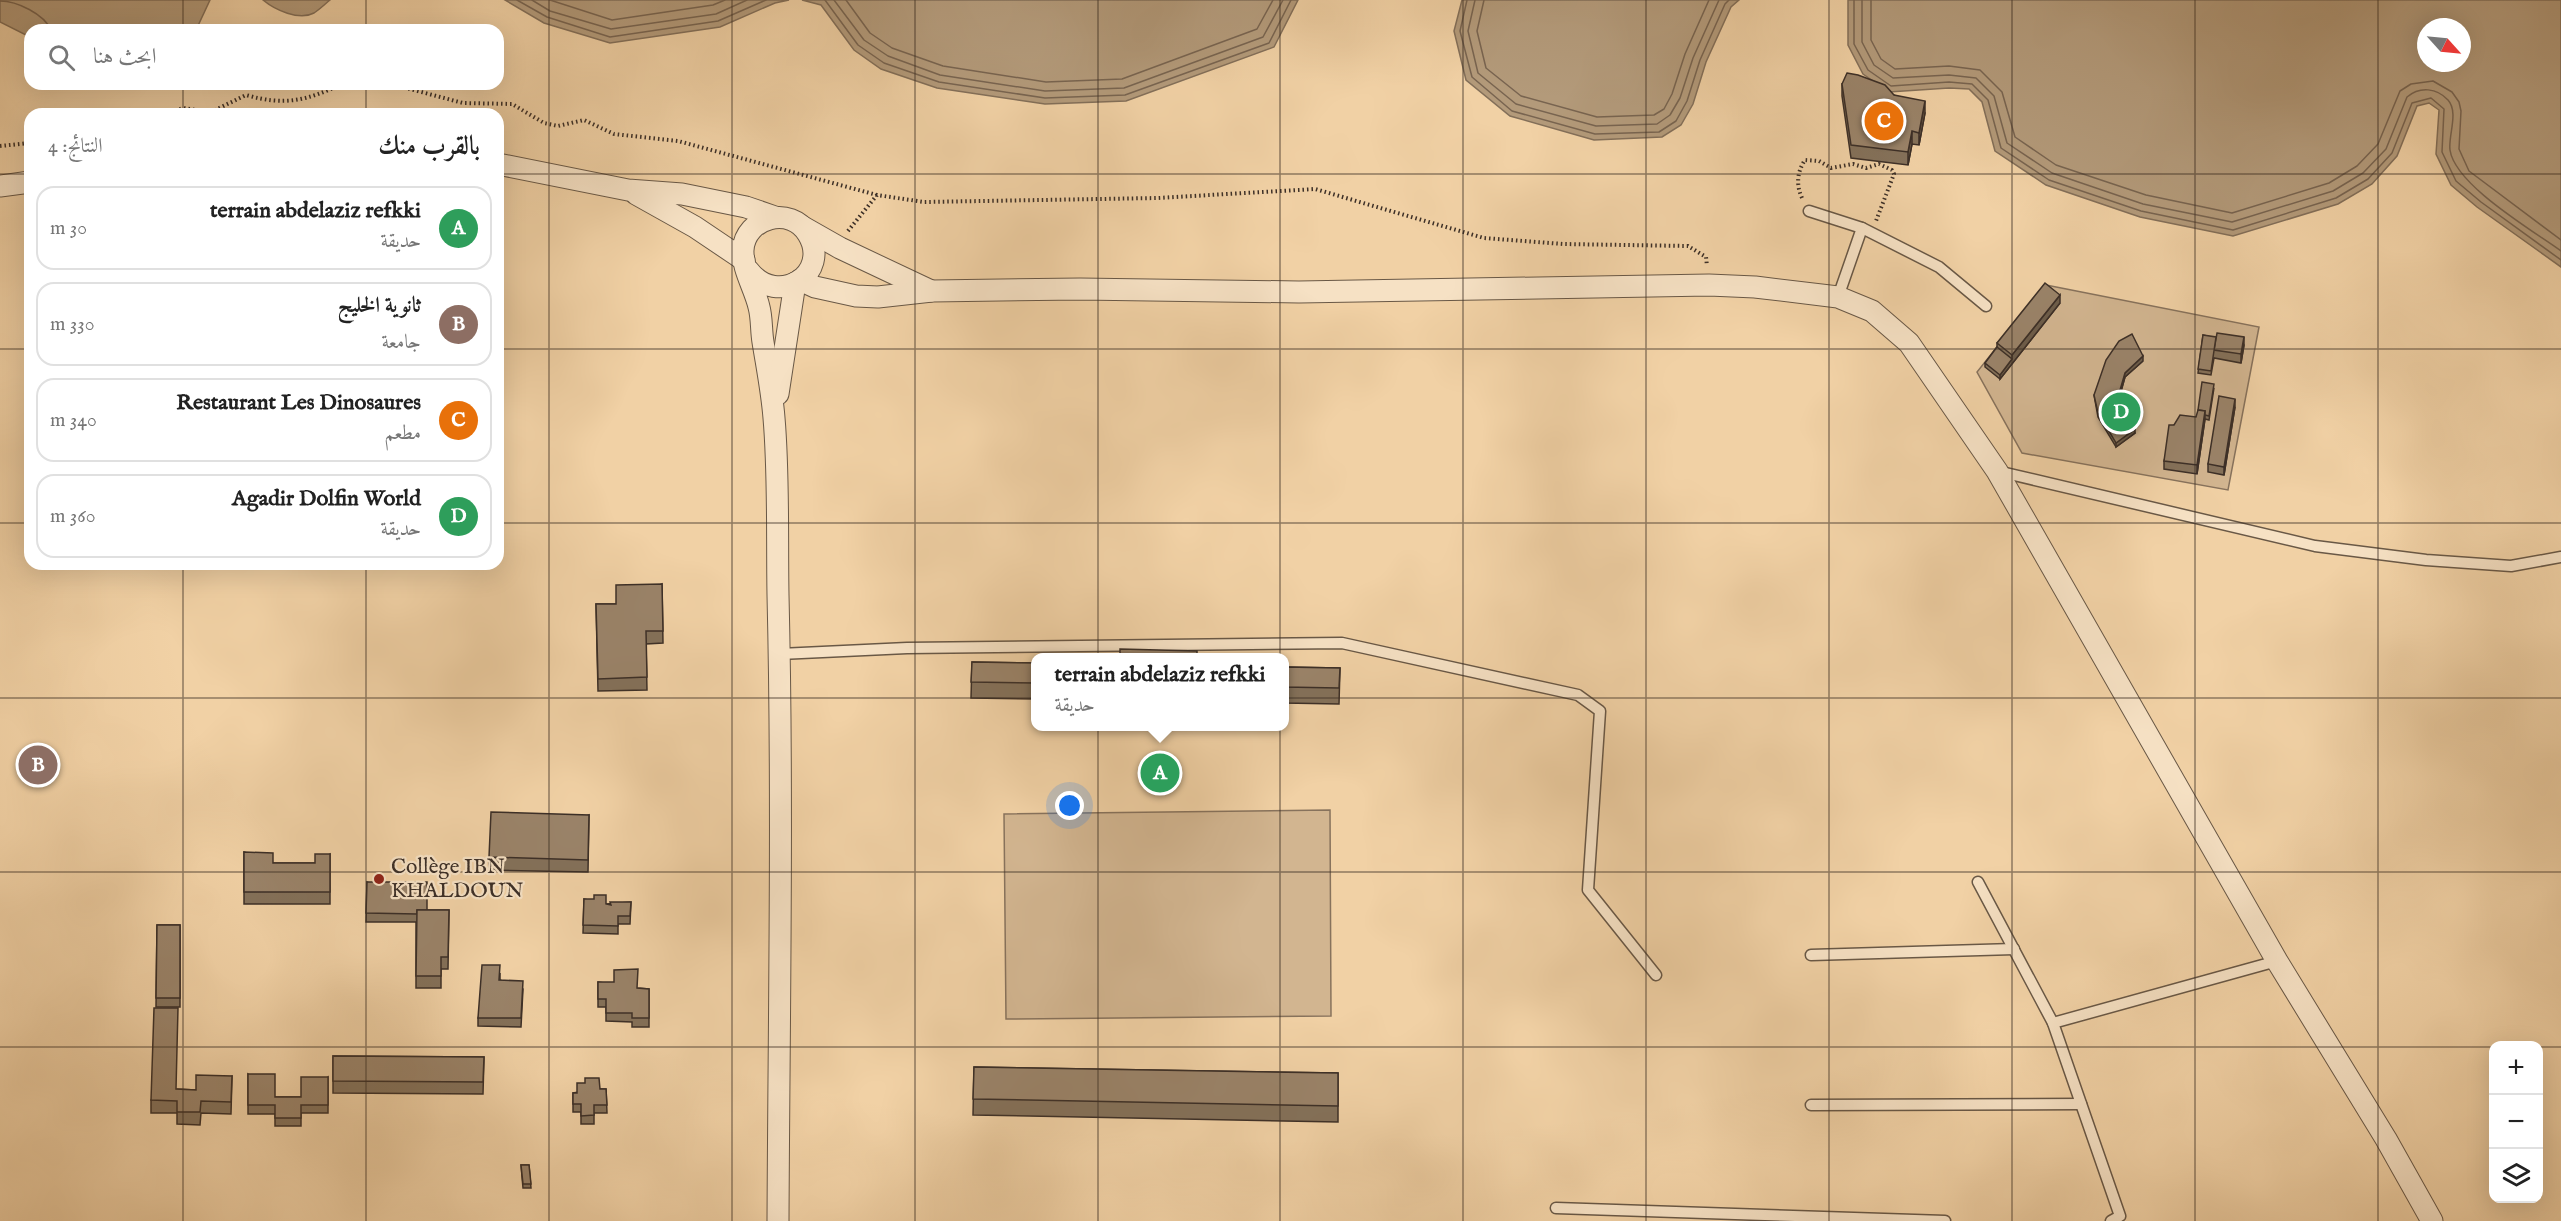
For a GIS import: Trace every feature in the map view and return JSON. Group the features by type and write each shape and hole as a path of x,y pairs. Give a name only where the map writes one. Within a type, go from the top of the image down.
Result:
{"street":[{"path":"504,165 628,190 682,194 786,218 840,248 932,291"},
{"path":"0,186 24,183"},
{"path":"628,190 695,227 746,265 760,283 769,286 787,287 807,273 814,254 809,235 803,227"},
{"path":"776,217 757,224 745,240 746,265 760,309 774,418 780,654 778,1221"},
{"path":"797,282 856,296 878,297 932,291 1080,289 1299,292 1709,285 1755,287 1838,297 1872,311 1909,343 1997,471 2277,961 2432,1221"},
{"path":"774,418 797,282"}],"lane":[{"path":"1809,211 1867,230 1939,267 1986,306"},
{"path":"1838,297 1867,230"},
{"path":"1997,471 2315,546 2426,560 2511,566 2561,557"},
{"path":"780,654 907,648 1342,643 1578,695 1600,711 1588,890 1656,975"},
{"path":"1978,882 2053,1023 2120,1216 2111,1221"},
{"path":"1811,955 2014,949"},
{"path":"2053,1023 2277,961"},
{"path":"1811,1105 2081,1104"},
{"path":"1556,1208 1945,1221"}],"path":[{"path":"219,108 246,94 269,101 294,101 329,90"},
{"path":"415,90 463,102 512,104 544,123 558,126 584,120 614,135 678,141 877,195 924,202 1158,198 1315,189 1484,238 1563,244 1688,246 1706,257 1709,285"},
{"path":"0,146 24,143"},
{"path":"1809,211 1798,186 1800,169 1805,160 1819,161 1832,168 1853,164 1866,168 1879,164 1892,170 1892,182 1867,230"},
{"path":"845,234 877,195"}],"shaded area":[{"path":"2046,285 2259,327 2228,490 2022,453 1977,372"},
{"path":"1330,810 1331,1016 1006,1019 1004,814"}],"water":[{"path":"0,0 210,0 199,24 24,24 24,34 0,22"},
{"path":"263,0 330,0 314,13 301,16 280,11"},
{"path":"505,0 789,0 775,3 720,27 610,43 544,23"},
{"path":"802,0 1298,0 1274,47 1126,101 1045,104 937,88 881,69 854,50 821,5"},
{"path":"1462,0 1739,0 1731,7 1706,62 1693,104 1681,125 1662,137 1594,140 1510,116 1466,80 1454,31"},
{"path":"1848,0 2561,0 2561,267 2477,207 2451,185 2436,154 2439,110 2429,103 2417,106 2397,156 2372,184 2338,204 2233,236 2140,217 2046,185 1995,151 1982,102 1969,89 1889,92 1863,74 1848,45"}],"building":[{"path":"1847,73 1885,85 1894,95 1925,101 1919,133 1912,131 1908,152 1851,145 1842,84"},
{"path":"2045,283 2060,295 2012,355 1997,343"},
{"path":"2217,333 2244,337 2241,354 2214,350"},
{"path":"2132,334 2143,356 2125,373 2118,397 2121,409 2135,429 2116,443 2098,413 2094,395 2106,360 2119,341"},
{"path":"2203,335 2216,337 2211,371 2198,369"},
{"path":"1997,347 2012,359 2000,375 1985,363"},
{"path":"2202,382 2214,384 2209,416 2205,415 2205,411 2198,410"},
{"path":"2219,396 2235,399 2224,467 2208,464"},
{"path":"2198,410 2205,411 2197,465 2164,461 2169,425 2174,425 2180,415 2196,417"},
{"path":"662,584 663,631 646,631 647,677 598,679 596,604 616,604 616,585"},
{"path":"1120,649 1197,651 1197,653 1120,653"},
{"path":"972,662 1031,663 1031,683 971,682"},
{"path":"1289,667 1340,668 1339,688 1289,687"},
{"path":"491,812 589,815 588,860 489,857"},
{"path":"244,852 273,853 273,863 315,863 315,854 330,854 330,892 244,892"},
{"path":"367,882 427,882 427,910 417,910 417,914 366,913"},
{"path":"594,895 606,895 606,904 611,905 610,902 631,902 630,916 618,916 618,926 583,925 584,899 594,899"},
{"path":"417,910 449,910 448,957 441,957 441,976 416,976"},
{"path":"157,925 180,925 180,998 156,998"},
{"path":"482,965 500,965 499,980 523,981 521,1018 478,1018"},
{"path":"638,969 637,988 649,989 649,1018 632,1018 632,1013 606,1013 606,999 598,999 598,982 614,982 614,970"},
{"path":"154,1008 178,1008 176,1089 196,1090 196,1075 232,1076 231,1102 201,1101 200,1112 177,1112 177,1101 151,1100"},
{"path":"333,1056 484,1057 483,1082 333,1081"},
{"path":"974,1067 1338,1073 1338,1106 973,1099"},
{"path":"248,1074 275,1074 275,1097 301,1097 301,1077 328,1077 328,1105 301,1105 301,1118 275,1118 275,1105 248,1105"},
{"path":"585,1078 599,1078 600,1089 606,1089 607,1105 594,1105 594,1115 581,1116 581,1104 573,1104 573,1093 577,1093 577,1083 585,1083"},
{"path":"521,1165 529,1165 531,1184 523,1184"}],"place":[{"name":"Restaurant Les Dinosaures","path":"1884,121"},
{"name":"Agadir Dolfin World","path":"2121,412"},
{"name":"ثانوية الخليج","path":"38,765"},
{"name":"terrain abdelaziz refkki","path":"1160,773"},
{"name":"Collège IBN KHALDOUN","path":"379,879"}]}
